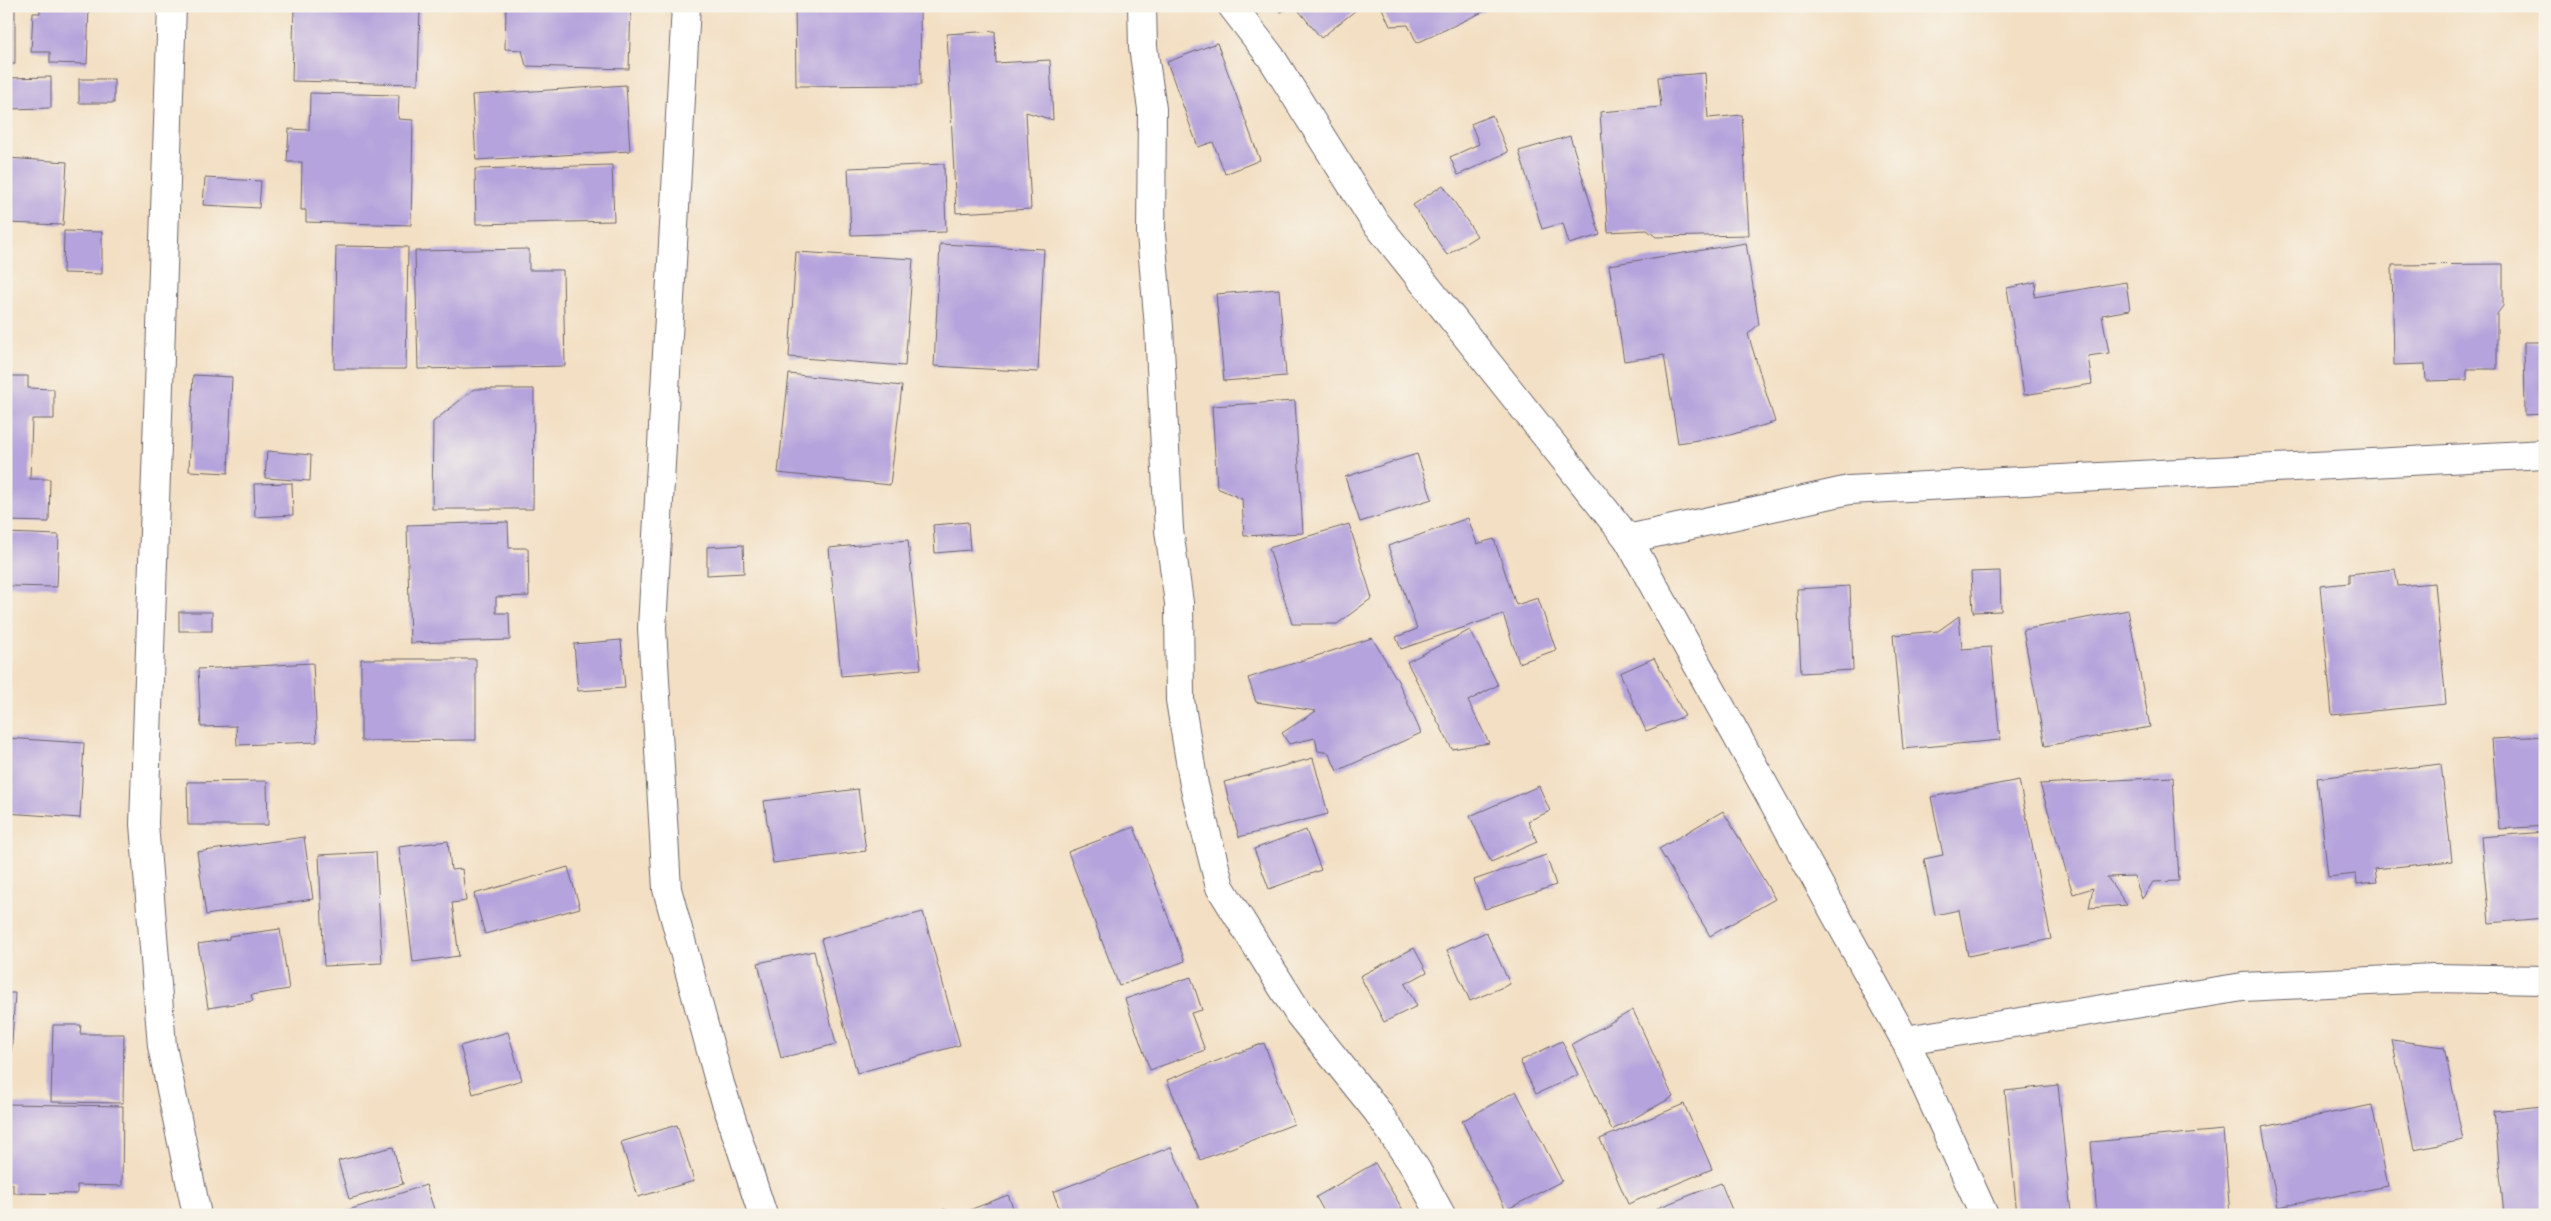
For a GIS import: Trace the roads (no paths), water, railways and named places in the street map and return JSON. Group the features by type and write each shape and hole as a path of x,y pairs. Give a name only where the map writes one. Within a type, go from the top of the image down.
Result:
{"street":[{"path":"172,6 144,824 162,1046 197,1215"},
{"path":"686,6 652,628 655,703 667,889 720,1084 763,1215"},
{"path":"1142,6 1143,47 1152,109 1151,234 1159,327 1169,530 1179,603 1180,700 1197,794 1220,887 1299,1014 1377,1111 1416,1169 1441,1215"},
{"path":"1232,6 1271,57 1373,219 1628,538 1905,1040 1984,1215"},
{"path":"1628,538 1849,490 2545,454"},
{"path":"1905,1040 2243,987 2434,978 2545,980"}]}
